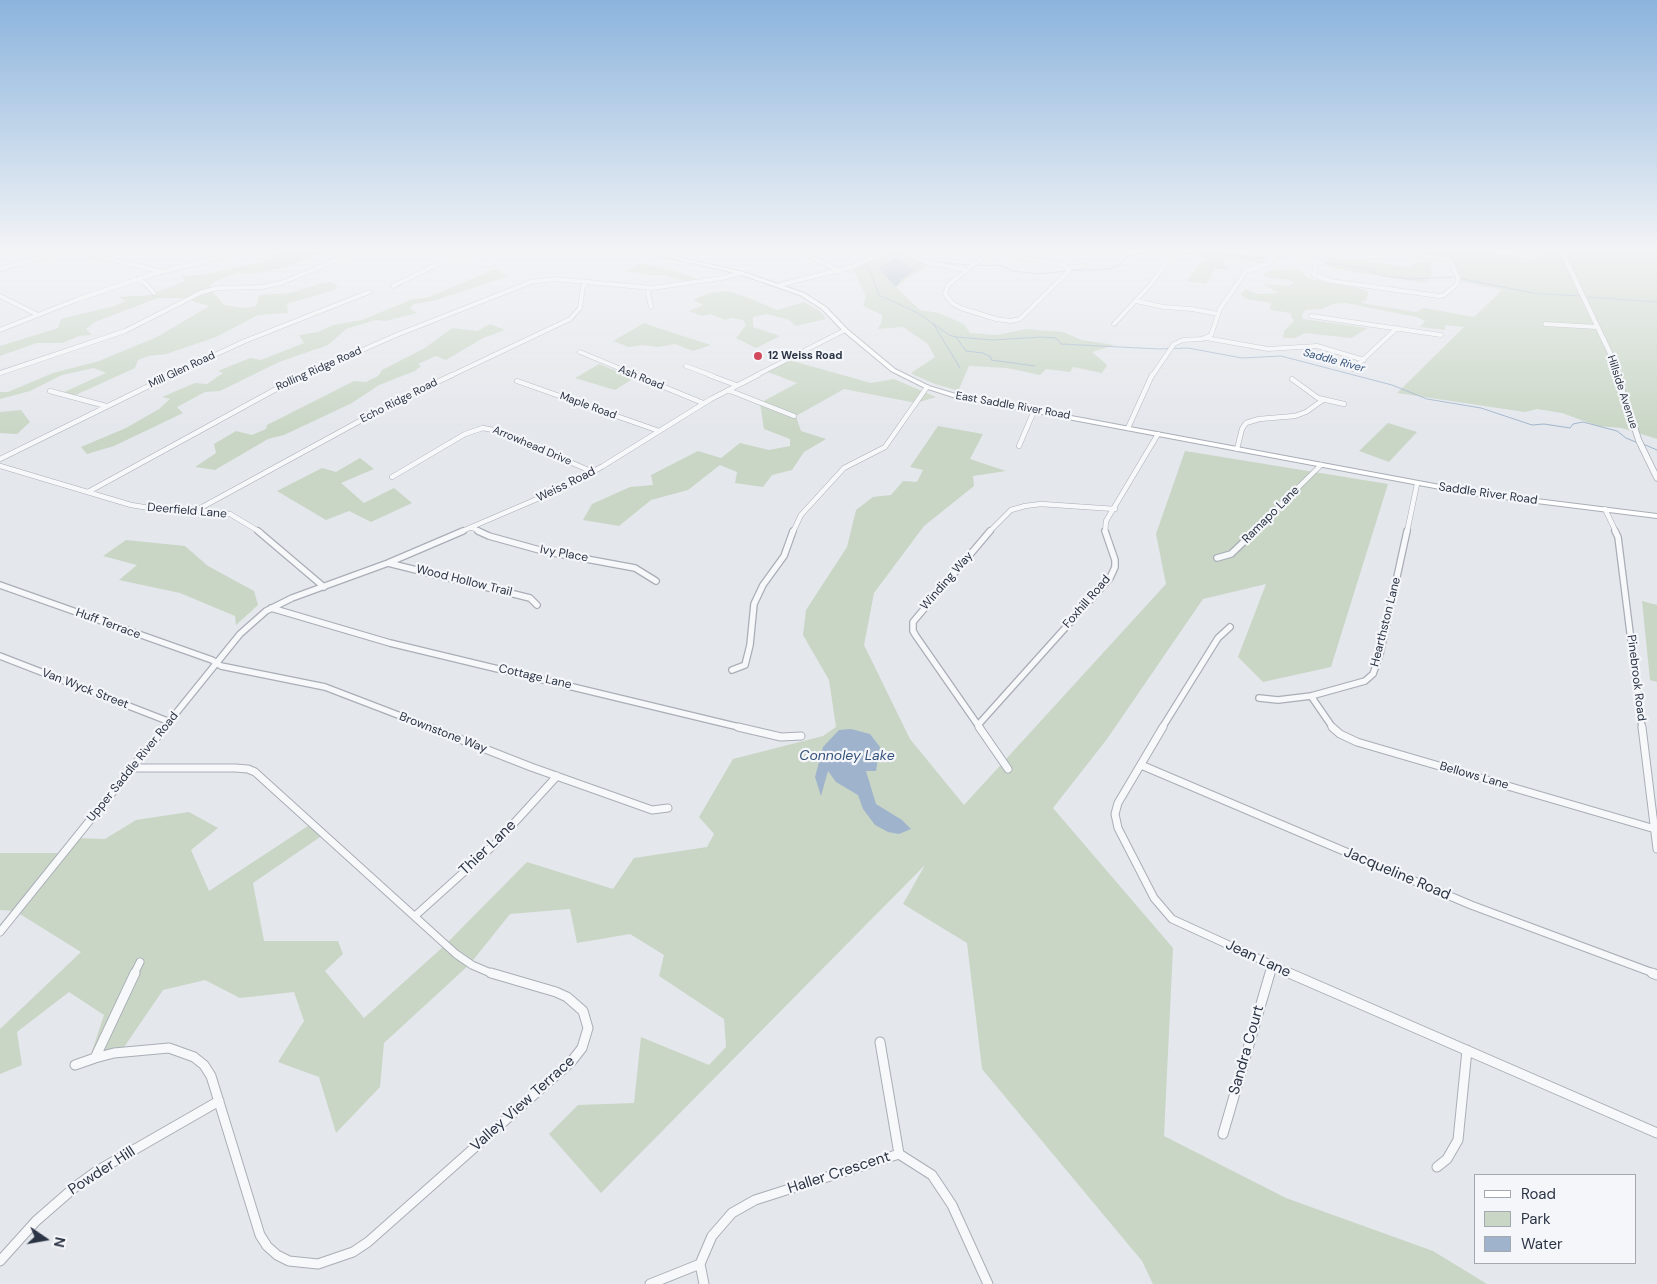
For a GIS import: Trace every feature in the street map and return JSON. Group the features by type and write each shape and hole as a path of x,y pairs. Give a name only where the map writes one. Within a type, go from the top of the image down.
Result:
{"main road":[{"name":"East Saddle River Road","path":"826,312 893,370 927,387 973,401 1321,465"},
{"name":"Saddle River Road","path":"1321,465 1472,494 1657,516"}],"street":[{"path":"32,312 38,315"},
{"path":"0,330 47,312"},
{"path":"0,373 125,330 165,312"},
{"name":"Mill Glen Road","path":"0,458 264,332 317,312"},
{"name":"Rolling Ridge Road","path":"88,492 247,404 387,339 455,312"},
{"name":"Echo Ridge Road","path":"195,511 391,404 570,319 578,312"},
{"path":"973,312 1011,321 1020,319 1027,312"},
{"path":"1114,324 1126,312"},
{"path":"1206,338 1215,329 1218,314 1207,312"},
{"name":"Hillside Avenue","path":"1590,312 1610,353 1643,452 1657,478"},
{"path":"1311,316 1441,335"},
{"path":"1545,324 1572,324 1597,327"},
{"path":"1352,369 1397,328"},
{"name":"Weiss Road","path":"271,608 388,563 551,493 592,472 703,403 845,330"},
{"path":"1128,428 1147,390 1153,372 1171,348 1179,341 1206,338 1268,349 1317,346 1364,360"},
{"name":"Ash Road","path":"580,352 703,403"},
{"path":"686,366 736,385"},
{"path":"1292,379 1309,393 1323,400 1344,404"},
{"name":"Maple Road","path":"517,381 658,431"},
{"path":"732,670 745,665 750,645 752,613 756,599 763,585 784,556 801,515 844,468 885,447 927,387"},
{"path":"50,390 106,406"},
{"path":"728,390 794,416"},
{"path":"1237,449 1243,427 1248,422 1295,416 1323,400"},
{"path":"1019,446 1034,411"},
{"name":"Arrowhead Drive","path":"392,477 468,432 483,428 498,431 592,472"},
{"name":"Foxhill Road","path":"978,725 1110,578 1115,567 1115,560 1106,540 1106,520 1115,509 1158,434"},
{"name":"Ramapo Lane","path":"1217,558 1231,554 1321,465"},
{"name":"Deerfield Lane","path":"0,466 143,507 221,512 238,517 254,527 324,587"},
{"name":"Hearthston Lane","path":"1259,698 1278,700 1311,696 1365,681 1372,674 1380,654 1417,484"},
{"name":"Winding Way","path":"1008,769 916,636 912,626 915,617 1002,517 1011,510 1041,504 1115,509"},
{"name":"Pinebrook Road","path":"1605,509 1618,538 1657,849"},
{"name":"Ivy Place","path":"471,527 489,536 543,551 635,568 656,581"},
{"name":"Wood Hollow Trail","path":"388,563 530,598 537,605"},
{"name":"Huff Terrace","path":"0,585 216,664"},
{"name":"Upper Saddle River Road","path":"0,932 245,629 271,608"},
{"name":"Cottage Lane","path":"271,608 390,643 781,737 800,736"},
{"name":"Jean Lane","path":"1230,627 1218,638 1118,803 1115,814 1118,828 1154,898 1172,919 1272,966 1657,1133"},
{"name":"Van Wyck Street","path":"0,656 170,722"},
{"name":"Brownstone Way","path":"216,664 344,693 375,707 652,810 668,808"},
{"name":"Bellows Lane","path":"1311,696 1331,726 1340,734 1357,742 1655,829"},
{"name":"Jacqueline Road","path":"1140,765 1471,905 1657,975"},
{"name":"Valley View Terrace","path":"75,1065 114,1053 156,1048 182,1051 204,1065 211,1076 260,1235 267,1246 277,1255 289,1261 302,1264 318,1264 335,1260 353,1252 368,1242 576,1057 587,1038 586,1018 576,1003 556,992 499,977 472,965 456,954 255,772 248,769 235,768 133,768"},
{"name":"Thier Lane","path":"415,916 495,844 557,776"},
{"path":"95,1058 140,962"},
{"name":"Sandra Court","path":"1223,1134 1272,966"},
{"path":"880,1042 899,1154"},
{"path":"1437,1166 1447,1159 1458,1140 1467,1050"},
{"name":"Powder Hill","path":"0,1261 36,1221 75,1186 219,1101"},
{"name":"Haller Crescent","path":"700,1264 712,1236 732,1213 755,1200 899,1154 932,1175 952,1205 988,1284"},
{"path":"650,1284 700,1264 704,1284"}],"green space":[{"path":"90,312 121,312 95,322 86,329 92,335 79,336 62,343 37,343 0,356 0,346 58,328 61,319"},
{"path":"199,312 288,312 258,315 216,337 166,354 148,356 138,360 135,368 71,397 62,393 106,373 94,368 62,375 30,391 0,399 0,392 8,392 53,373 99,361 157,337"},
{"path":"381,312 417,313 386,321 376,320 346,329 328,345 279,362 220,391 205,392 177,407 183,413 114,446 87,454 81,447 126,428 159,409 170,399 162,397 195,383 207,384 223,373 218,371 250,358 261,360 304,343 299,335 318,332 333,325 362,320"},
{"path":"691,312 821,312 826,319 796,326 789,320 767,314 753,317 753,327 780,336 756,348 736,338 746,325 743,320 732,318 725,320 710,314 702,316"},
{"path":"875,312 932,312 964,324 970,333 997,335 1026,329 1063,332 1082,340 1114,345 1092,352 1107,365 1102,373 1073,367 1070,372 1046,369 1040,375 1007,368 969,366 959,389 956,390 935,384 911,373 935,357 928,344 903,327 878,329 882,321 882,315"},
{"path":"1283,312 1304,312 1302,314 1303,319 1368,328 1351,338 1305,333 1295,338 1283,338 1284,331 1294,321 1290,313"},
{"path":"1391,312 1446,312 1474,317 1479,312 1657,312 1657,439 1622,428 1598,426 1562,413 1537,409 1525,412 1397,393 1464,327 1445,325 1445,330 1420,327 1425,321 1417,317"},
{"path":"644,323 711,345 693,351 675,344 659,347 642,345 629,347 613,341"},
{"path":"490,324 505,330 483,338 446,360 436,356 418,364 421,366 415,371 379,385 352,403 284,435 268,439 215,470 195,467 216,453 214,444 236,431 252,435 266,429 267,425 354,381 366,382 378,376 382,370 425,348 452,328 477,331"},
{"path":"789,360 871,383 894,379 936,397 916,403 844,389 796,416 801,431 826,439 804,452 792,470 772,475 763,487 735,483 737,472 720,465 688,490 651,500 619,526 583,520 592,504 630,487 653,485 651,475 698,451 721,458 740,443 769,450 790,446 790,439 764,429 760,403 797,383 765,371"},
{"path":"599,364 634,378 615,390 575,378"},
{"path":"21,410 30,422 17,434 0,433 0,412"},
{"path":"1388,423 1417,432 1389,462 1359,451"},
{"path":"938,426 983,434 970,459 1006,471 973,476 974,486 924,526 874,593 864,645 910,739 964,805 1166,584 1156,534 1185,451 1388,484 1331,667 1263,682 1238,657 1266,584 1203,599 1107,739 1053,808 1173,948 1164,1136 1286,1198 1433,1251 1487,1284 1153,1284 1142,1261 982,1069 967,943 903,904 925,865 601,1193 549,1134 578,1105 634,1103 641,1037 709,1065 726,1047 724,1019 659,976 664,955 630,934 577,943 570,909 510,914 470,964 384,1043 380,1087 336,1133 319,1077 278,1062 304,1021 294,992 240,998 205,980 163,990 118,1056 90,1057 104,1015 69,992 17,1032 22,1065 0,1074 0,1029 81,952 15,911 0,910 0,853 62,853 74,838 105,839 136,820 189,812 218,828 191,850 209,891 311,824 323,835 253,883 264,941 338,941 343,954 325,971 364,1018 444,946 527,862 613,889 634,858 707,847 714,834 699,817 733,759 823,736 836,727 829,680 803,635 806,610 847,547 856,510 873,497 891,495 903,481 917,482 923,470 910,467"},
{"path":"360,458 374,469 341,483 364,503 394,488 412,503 371,522 349,511 326,520 277,491 322,468 336,472"},
{"path":"126,540 185,546 208,566 254,591 258,605 236,625 235,616 180,593 119,580 137,565 103,556"},
{"path":"1642,601 1657,605 1657,682 1650,680"}],"water":[{"name":"Connoley Lake","path":"851,729 870,734 880,747 876,771 866,771 876,804 902,820 911,829 899,834 888,832 875,825 863,809 858,795 836,782 828,771 821,796 815,777 823,747 839,730"}],"waterway":[{"name":"Saddle River","path":"916,312 949,335 956,337"},
{"path":"934,325 960,368"},
{"name":"Saddle River","path":"956,337 993,340 1041,337 1056,338 1061,344 1159,349 1188,348 1242,358 1281,356 1392,385 1427,399 1481,408 1532,425 1544,424 1570,428 1573,424 1583,422 1617,431 1626,438 1638,443"},
{"path":"956,337 966,351 983,353 991,357 991,360 1035,366"},
{"name":"Saddle River","path":"1643,444 1657,450"}],"place":[{"name":"12 Weiss Road","path":"758,356"}]}
